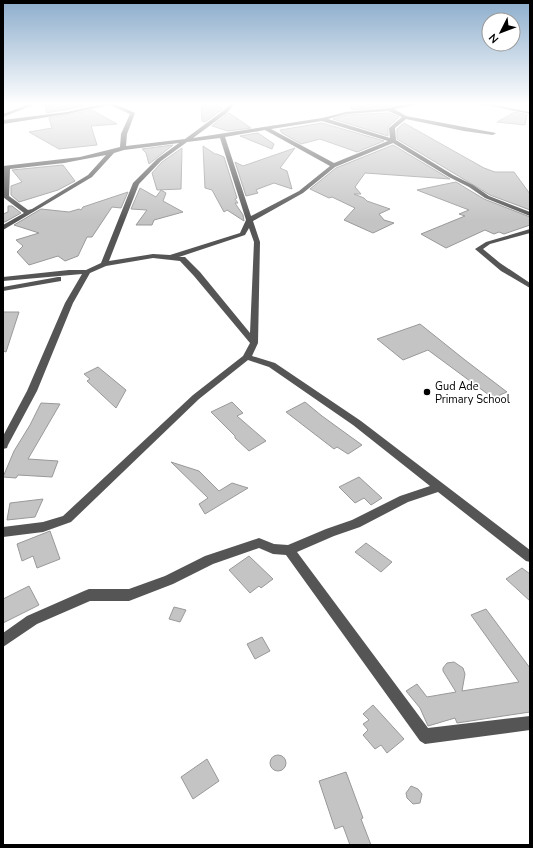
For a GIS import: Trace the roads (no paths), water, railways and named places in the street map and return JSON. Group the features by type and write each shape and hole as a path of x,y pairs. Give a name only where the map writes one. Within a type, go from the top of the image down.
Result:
{"street":[{"path":"123,143 123,148"},
{"path":"36,209 27,212 6,197 4,194 5,168 112,152 123,148 169,143"},
{"path":"104,264 136,183 159,160 185,143"},
{"path":"3,532 43,527 66,518 196,397 247,357 254,343 257,242 235,180 224,143"},
{"path":"293,143 331,163 333,166"},
{"path":"3,289 85,274 104,264 153,256 170,257 242,234 249,220 301,192 333,166 388,143"},
{"path":"395,143 471,186 487,197 530,214"},
{"path":"3,228 90,176 112,152"},
{"path":"530,231 488,243 480,249 487,257 530,286"},
{"path":"153,256 182,259 197,274 254,343"},
{"path":"3,279 69,272 85,274"},
{"path":"3,445 32,391 69,302 85,274"},
{"path":"247,357 272,365 356,423 530,557"},
{"path":"3,641 32,620 89,595 129,594 169,580 209,560 259,543 273,549 289,550 323,535 356,524 404,499 439,487"},
{"path":"289,550 425,736 530,723"}],"place":[{"name":"Gud Ade Primary School","path":"427,392"}]}
